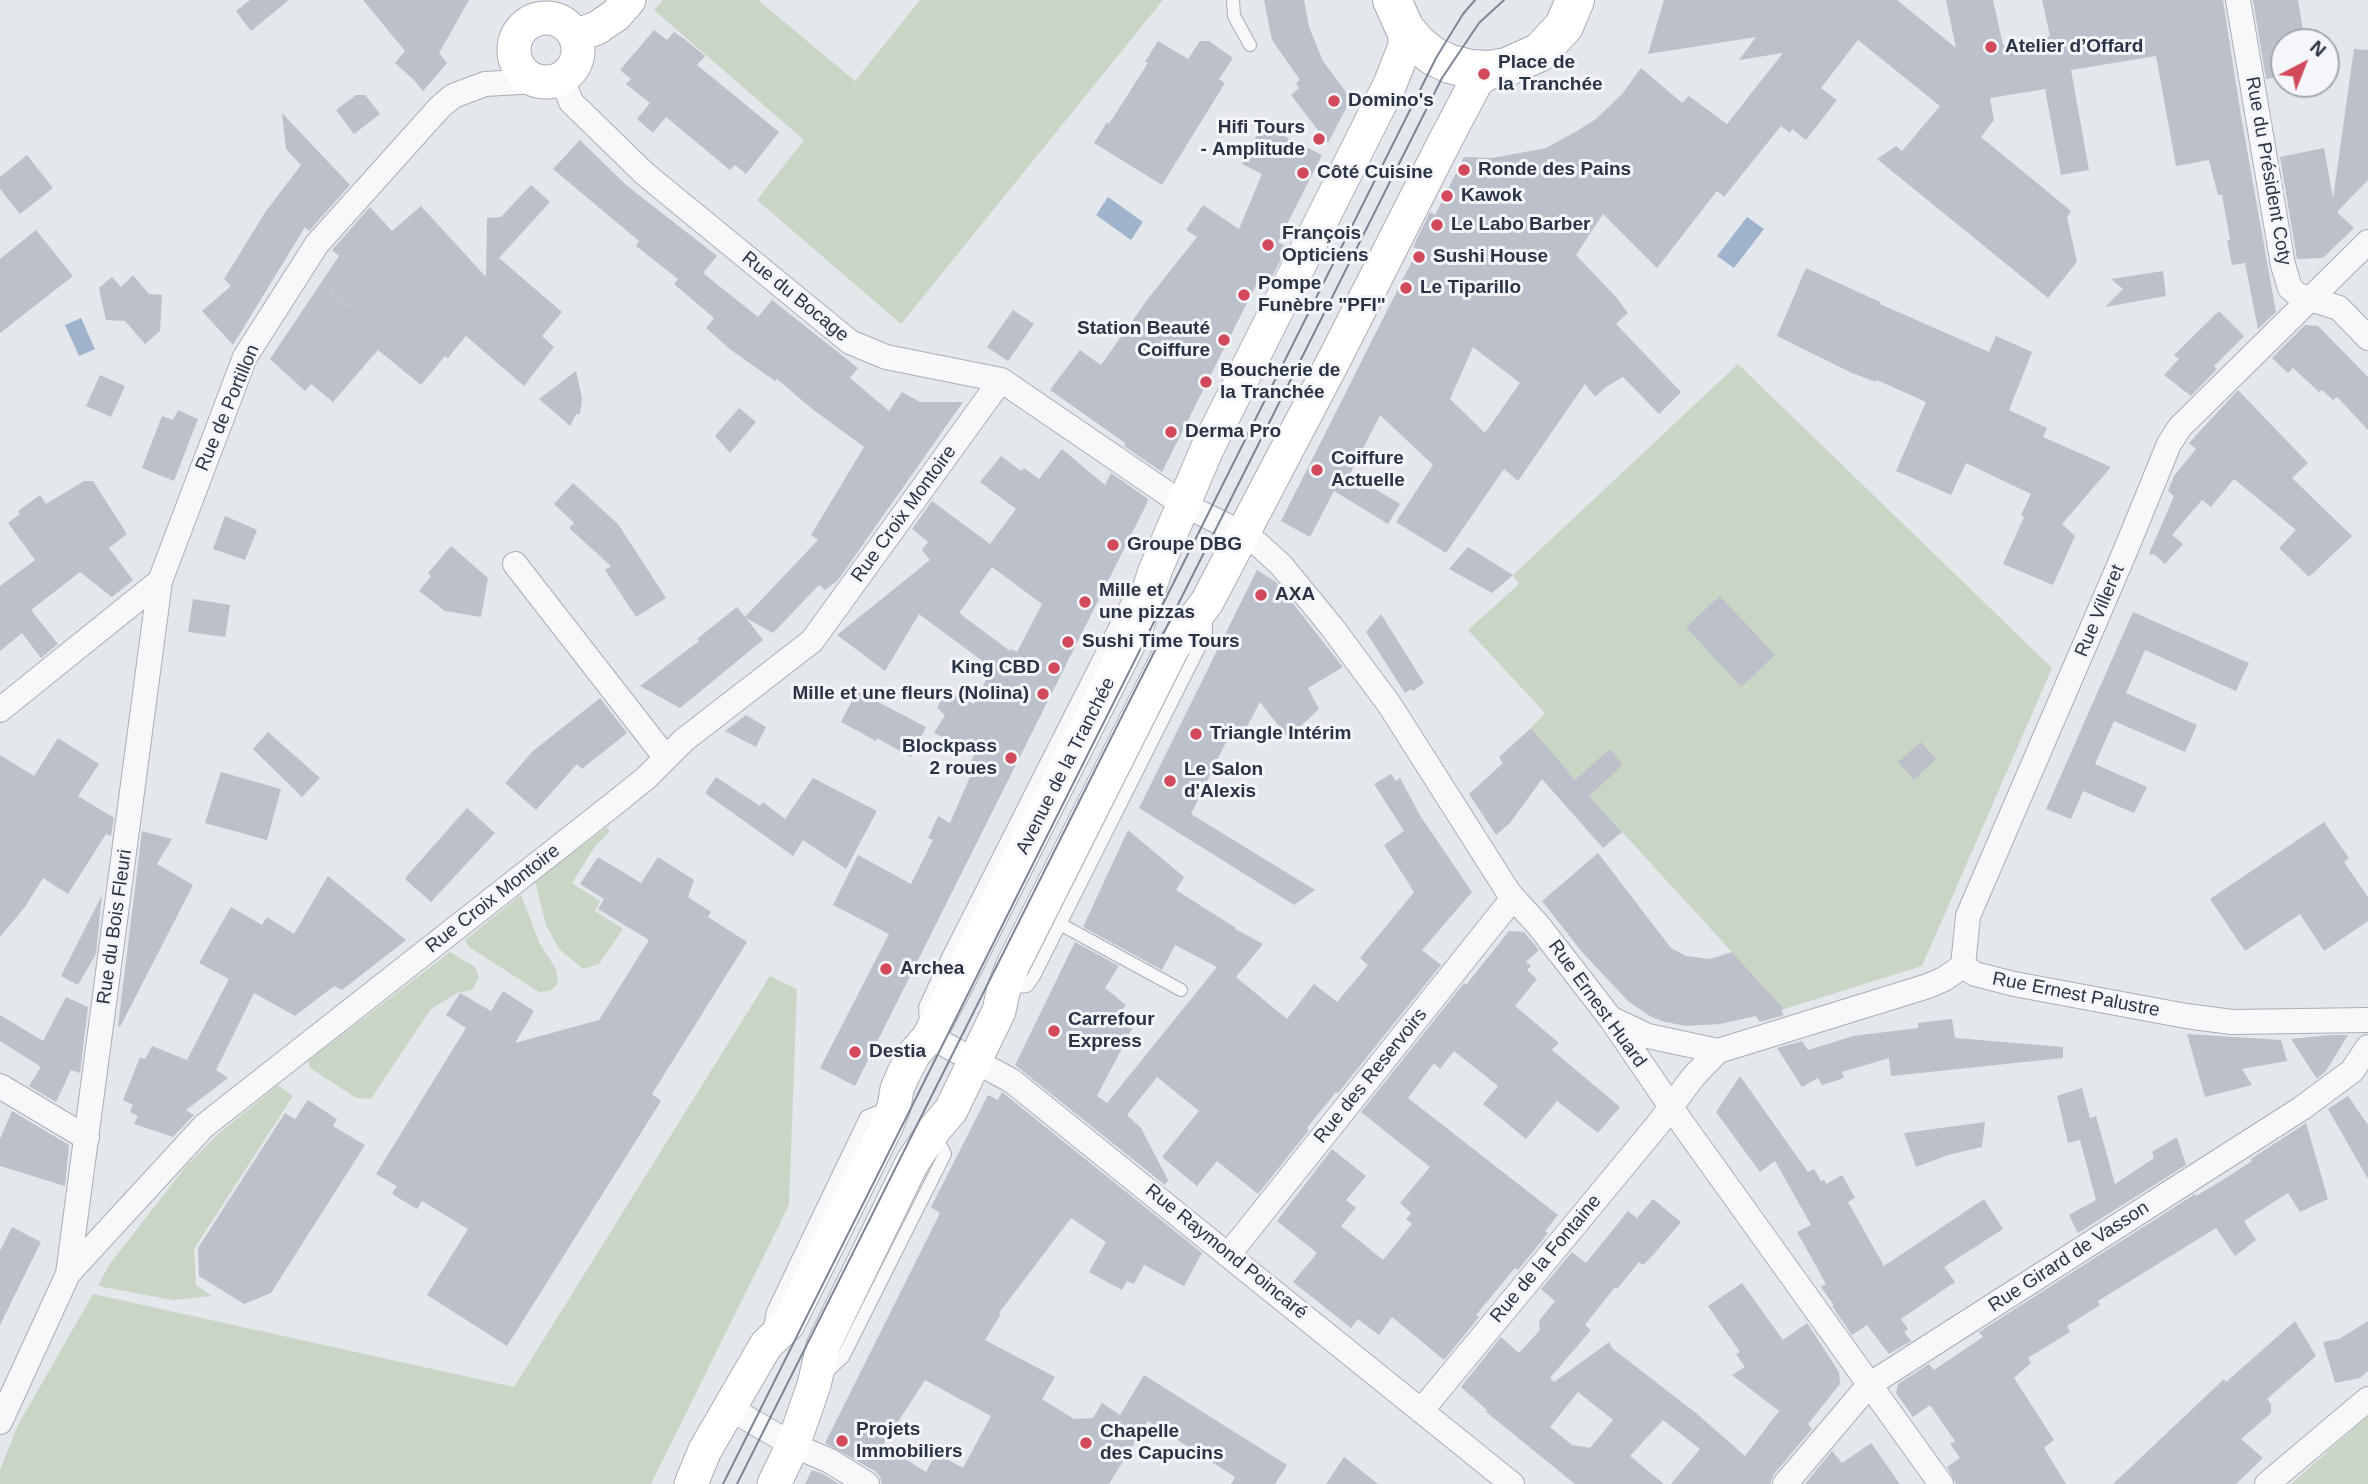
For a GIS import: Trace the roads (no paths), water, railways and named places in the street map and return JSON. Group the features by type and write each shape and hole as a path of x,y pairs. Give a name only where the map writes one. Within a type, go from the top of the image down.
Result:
{"main road":[{"path":"575,36 597,28 616,15 629,0"},
{"path":"1398,15 1418,44 1443,61 1470,69 1490,70 1507,67 1540,52 1564,26 1575,0"},
{"path":"537,9 569,27 575,36 577,59 571,71 550,80 527,77 520,69 513,51 515,40 537,9"},
{"name":"Avenue de la Tranchée","path":"691,1484 705,1450 766,1345 789,1324 894,1107 903,1075 914,1054 928,1038 1136,629 1155,571 1207,449 1390,84 1405,46 1398,15"},
{"path":"774,1484 793,1445 814,1385 823,1346 912,1163 951,1110 999,1012 1003,988 1013,965 1173,646 1206,602 1244,534 1476,82 1490,70"}],"street":[{"name":"Rue du Président Coty","path":"2238,0 2283,265 2290,288 2298,295 2339,308 2368,338"},
{"name":"Rue de Portillon","path":"160,581 246,357 317,244 440,107 453,96 485,84 550,80"},
{"name":"Rue du Bocage","path":"550,80 645,174 850,342 886,357 1001,380 1184,505 1244,534"},
{"name":"Rue Villeret","path":"1963,966 1968,916 2116,574 2169,444 2179,427 2368,242"},
{"name":"Rue Croix Montoire","path":"0,1422 68,1273 204,1126 615,803 646,778 684,740 812,641 1001,380"},
{"name":"Rue Ernest Huard","path":"1244,534 1281,565 1348,648 1389,704 1513,898 1539,926 1611,1019 1671,1108 1941,1484"},
{"path":"515,564 666,758"},
{"path":"0,710 160,581"},
{"name":"Rue du Bois Fleuri","path":"68,1273 160,581"},
{"name":"Rue des Reservoirs","path":"1229,1254 1513,898"},
{"path":"1671,1108 1693,1077 1718,1051 1928,986 1963,966"},
{"name":"Rue Ernest Palustre","path":"1963,966 1975,974 2014,985 2186,1016 2232,1022 2368,1020"},
{"path":"1611,1019 1648,1036 1718,1051"},
{"name":"Rue Raymond Poincaré","path":"928,1038 1012,1081 1512,1484"},
{"name":"Rue Girard de Vasson","path":"1785,1484 1868,1385 2302,1108 2352,1071 2368,1047"},
{"path":"0,1086 87,1138"},
{"name":"Rue de la Fontaine","path":"1421,1410 1671,1108"},
{"path":"2267,1484 2368,1399"},
{"path":"731,1409 793,1445 830,1461 867,1484"}],"lane":[{"path":"1233,0 1234,16 1250,45"},
{"path":"1003,988 1027,986 1060,925 1206,634 1206,602"},
{"path":"1060,925 1181,990"}],"water":[{"path":"1108,197 1143,222 1131,240 1096,215"},
{"path":"1747,217 1764,229 1734,268 1717,256"},
{"path":"81,318 95,349 79,356 65,325"}],"tram line":[{"path":"723,1484 1436,58 1463,14 1475,0"},
{"path":"737,1484 1442,78 1479,23 1504,0"}],"place":[{"name":"Atelier d’Offard","path":"1991,47"},
{"name":"Place de la Tranchée","path":"1484,74"},
{"name":"Domino's","path":"1334,101"},
{"name":"Hifi Tours - Amplitude","path":"1319,139"},
{"name":"Ronde des Pains","path":"1464,170"},
{"name":"Côté Cuisine","path":"1303,173"},
{"name":"Kawok","path":"1447,196"},
{"name":"Le Labo Barber","path":"1437,225"},
{"name":"François Opticiens","path":"1268,245"},
{"name":"Sushi House","path":"1419,257"},
{"name":"Le Tiparillo","path":"1406,288"},
{"name":"Pompe Funèbre \"PFI\"","path":"1244,295"},
{"name":"Station Beauté Coiffure","path":"1224,340"},
{"name":"Boucherie de la Tranchée","path":"1206,382"},
{"name":"Derma Pro","path":"1171,432"},
{"name":"Coiffure Actuelle","path":"1317,470"},
{"name":"Groupe DBG","path":"1113,545"},
{"name":"AXA","path":"1261,595"},
{"name":"Mille et une pizzas","path":"1085,602"},
{"name":"Sushi Time Tours","path":"1068,642"},
{"name":"King CBD","path":"1054,668"},
{"name":"Mille et une fleurs (Nolina)","path":"1043,694"},
{"name":"Triangle Intérim","path":"1196,734"},
{"name":"Blockpass 2 roues","path":"1011,758"},
{"name":"Le Salon d'Alexis","path":"1170,781"},
{"name":"Archea","path":"886,969"},
{"name":"Carrefour Express","path":"1054,1031"},
{"name":"Destia","path":"855,1052"},
{"name":"Projets Immobiliers","path":"842,1441"},
{"name":"Chapelle des Capucins","path":"1086,1443"}]}
